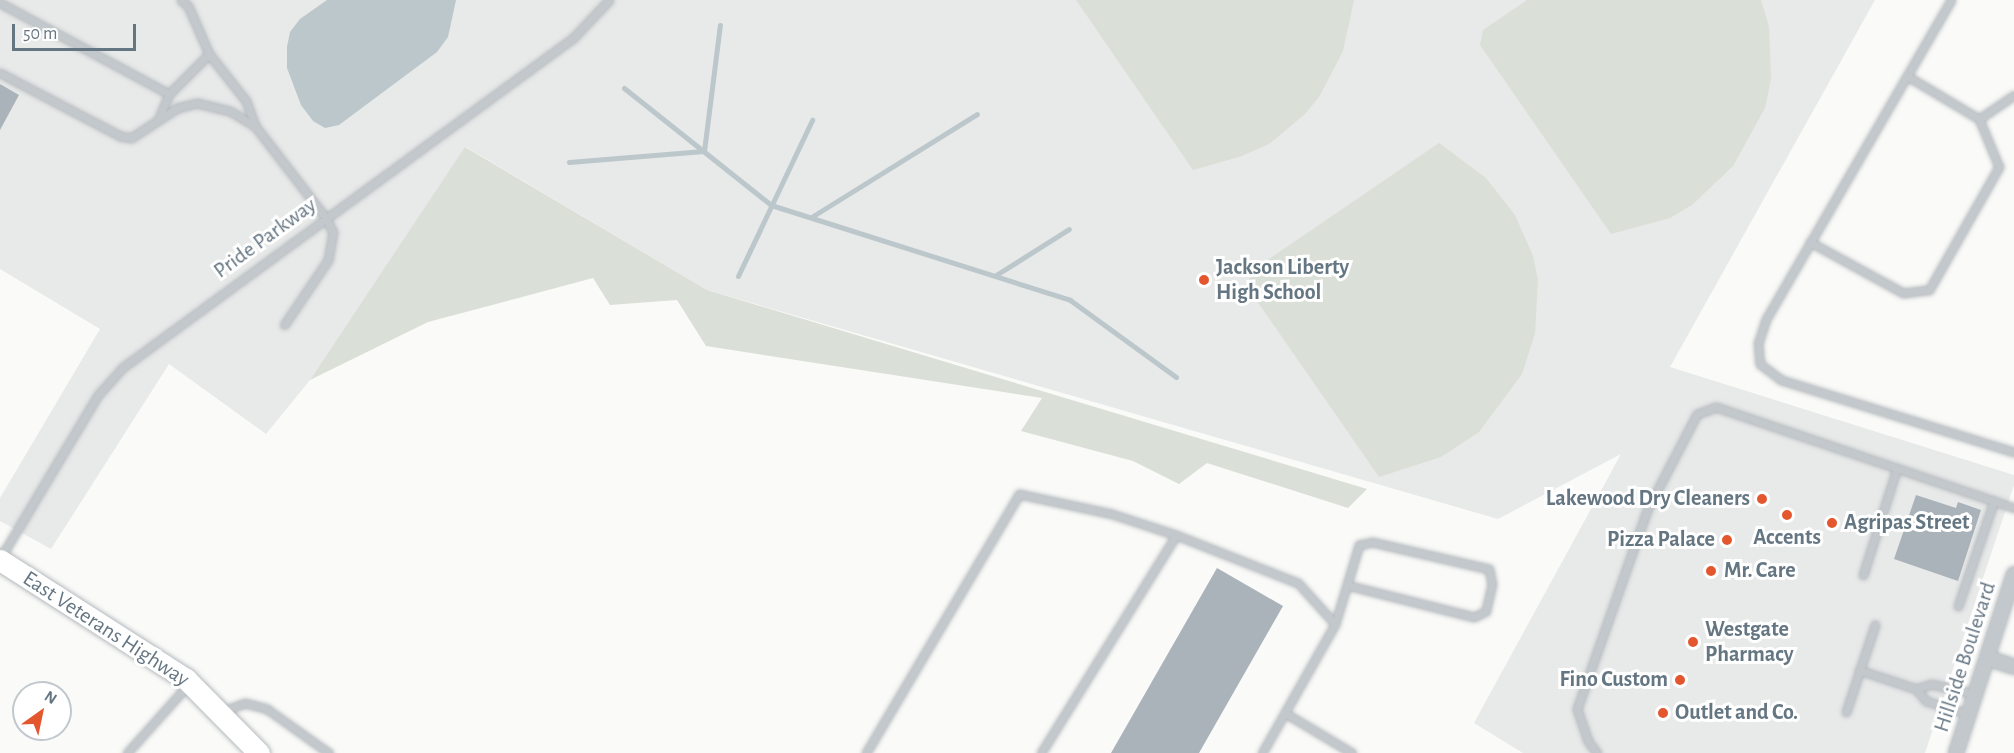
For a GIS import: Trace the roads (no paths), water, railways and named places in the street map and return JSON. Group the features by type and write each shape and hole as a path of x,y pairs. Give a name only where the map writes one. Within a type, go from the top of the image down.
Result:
{"main road":[{"name":"East Veterans Highway","path":"0,560 190,683 259,753"}],"street":[{"name":"Hillside Boulevard","path":"1956,753 2014,574"},
{"path":"1986,658 2014,667"}],"lane":[{"path":"181,0 188,6 209,54 246,102 255,126 325,217 333,232 328,260 284,326"},
{"name":"Pride Parkway","path":"0,560 110,379 325,217 573,38 609,0"},
{"path":"1951,0 1766,319 1758,343 1760,364 1781,380 2014,452"},
{"path":"0,3 169,94"},
{"path":"158,120 169,94 209,54"},
{"path":"0,73 120,136 131,138 177,108 197,103 230,111 255,126"},
{"path":"1810,242 1903,293 1929,290 1999,167 1979,118 1907,76"},
{"path":"1979,118 2014,95"},
{"path":"1597,753 1588,741 1577,709 1647,510 1696,414 1716,407 2014,508"},
{"path":"1863,575 1897,468"},
{"path":"866,753 1019,494 1113,514 1176,535 1298,583 1335,624"},
{"path":"1958,606 1994,501"},
{"path":"1041,753 1176,535"},
{"path":"1262,753 1335,624 1359,545 1372,542 1489,569 1492,584 1486,611 1474,618 1347,585"},
{"path":"1846,712 1875,626"},
{"path":"1859,670 1916,689 1926,701 1968,714"},
{"path":"127,753 190,683"},
{"path":"1916,689 1931,684 1975,694"},
{"path":"221,712 245,704 267,709 330,753"},
{"path":"1285,713 1352,753"}],"waterway":[{"path":"569,162 704,151 720,25"},
{"path":"624,88 771,205 1070,300 1176,377"},
{"path":"813,216 977,114"},
{"path":"738,276 812,120"},
{"path":"996,275 1069,229"}],"place":[{"name":"Jackson Liberty High School","path":"1204,280"},
{"name":"Lakewood Dry Cleaners","path":"1762,499"},
{"name":"Accents","path":"1787,515"},
{"name":"Agripas Street","path":"1832,523"},
{"name":"Pizza Palace","path":"1727,540"},
{"name":"Mr. Care","path":"1711,571"},
{"name":"Westgate Pharmacy","path":"1693,642"},
{"name":"Fino Custom","path":"1680,680"},
{"name":"Outlet and Co.","path":"1663,713"}]}
